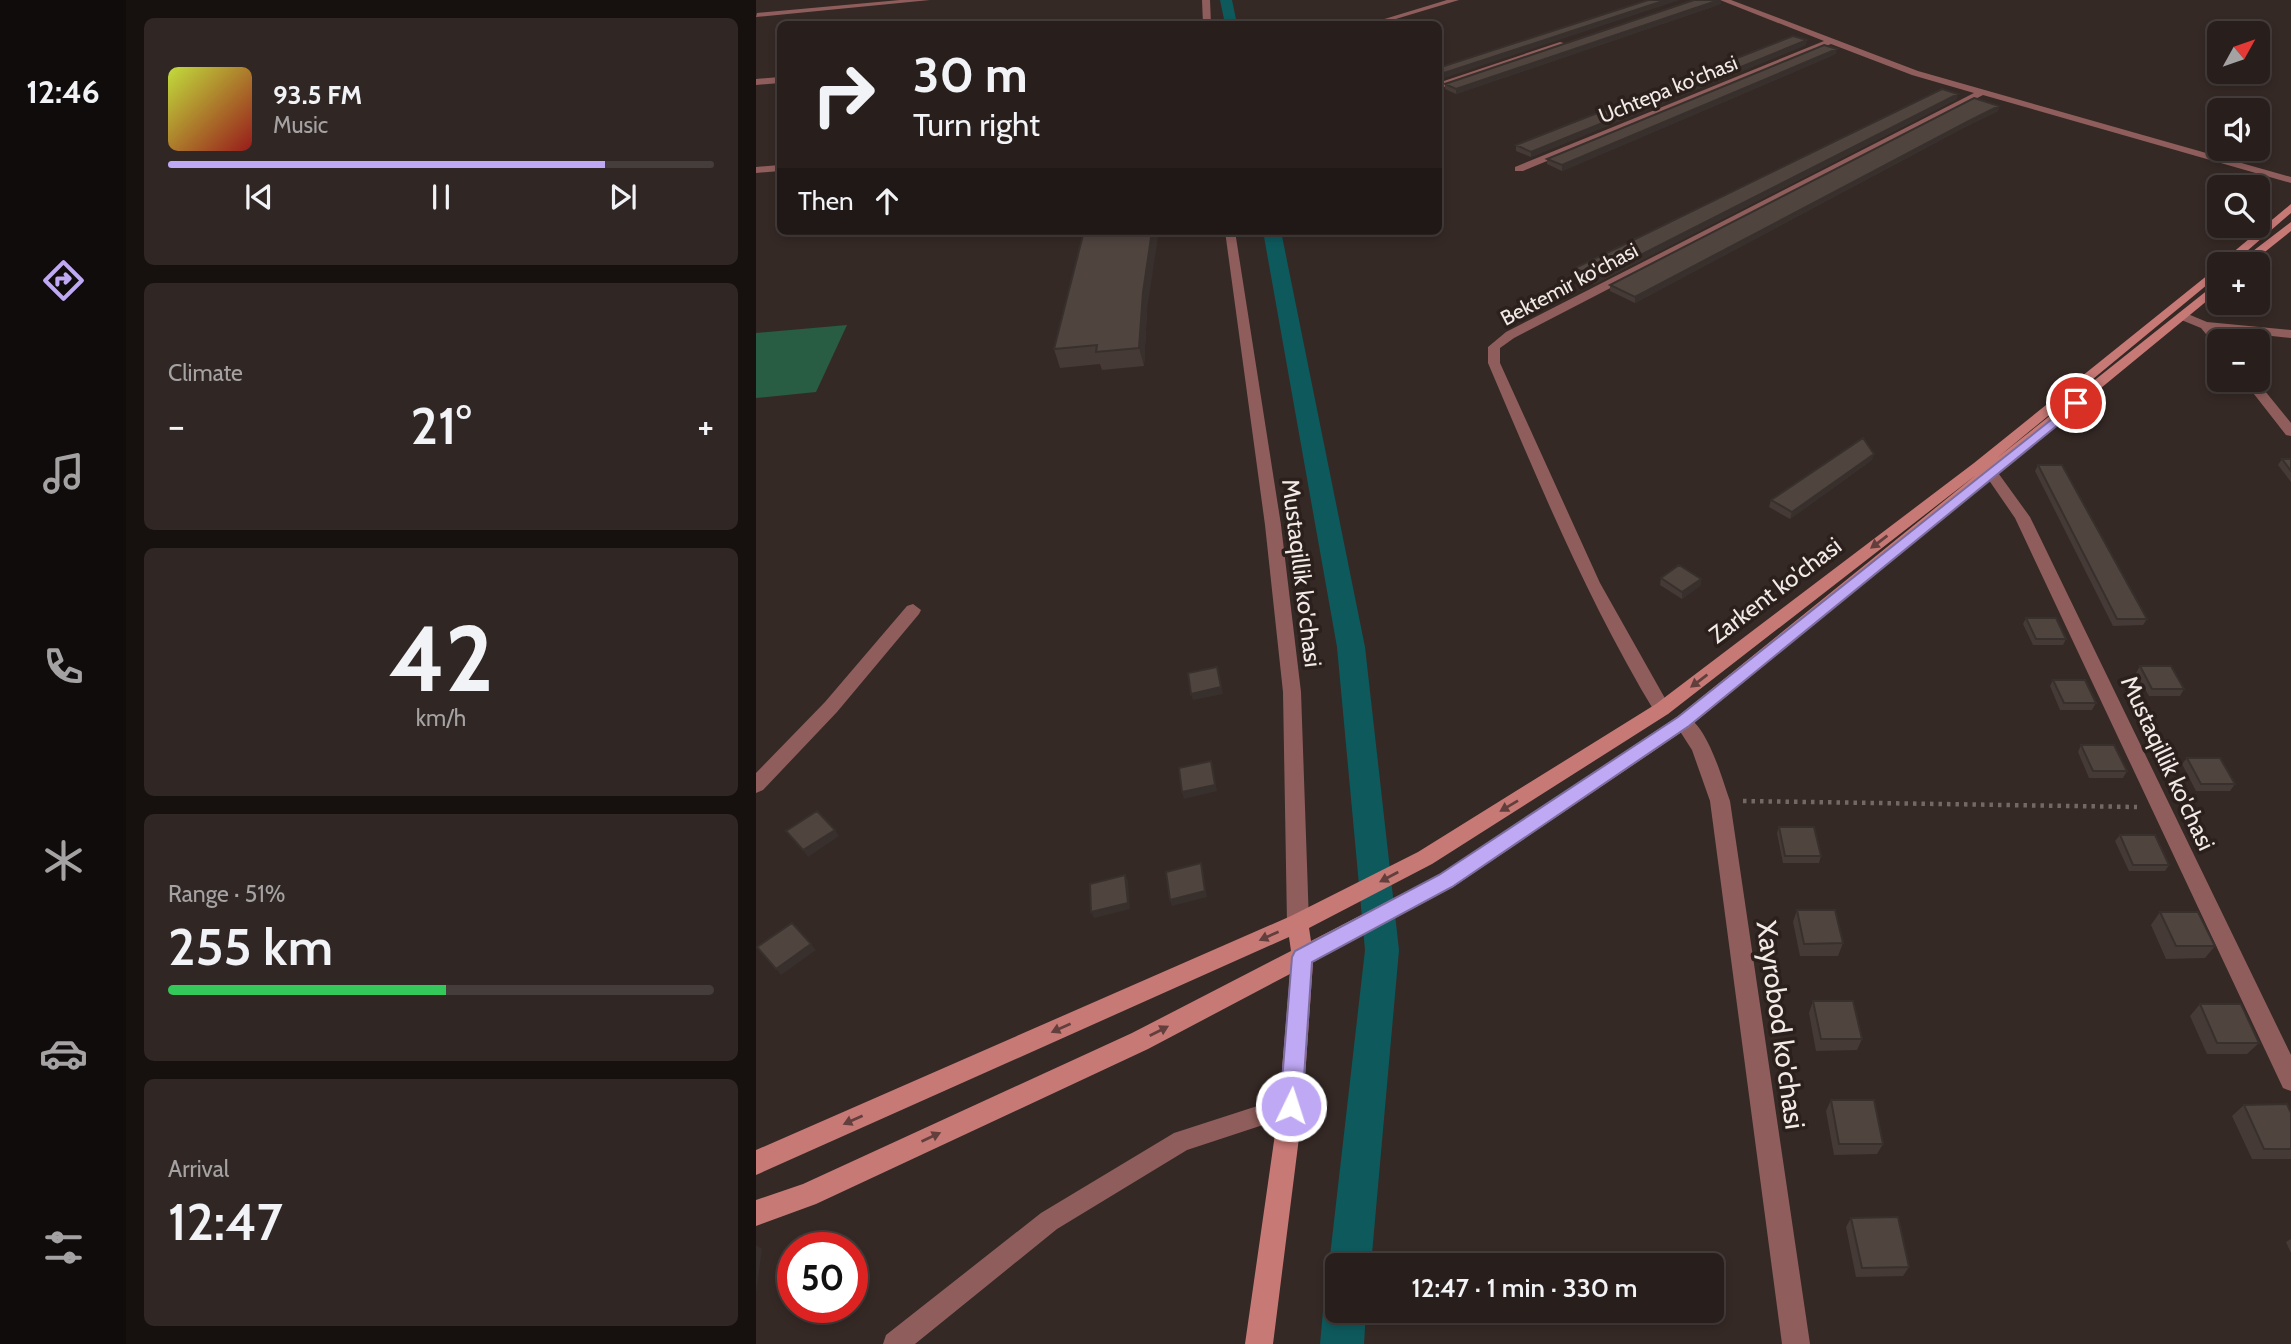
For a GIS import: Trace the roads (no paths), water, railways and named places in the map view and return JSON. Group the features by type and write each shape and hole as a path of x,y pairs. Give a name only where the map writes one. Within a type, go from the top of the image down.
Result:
{"main road":[{"path":"2239,252 2291,207"},
{"path":"2258,252 2291,225"},
{"name":"Zarkent ko'chasi","path":"756,1163 1298,923 1425,858 1662,709 1979,466 2207,280"},
{"name":"Zarkent ko'chasi","path":"756,1213 807,1195 1127,1046 1446,881 1684,722 2207,295"},
{"path":"1259,1344 1291,1106 1302,957 1298,923"}],"street":[{"path":"756,16 774,0"},
{"path":"756,16 926,0"},
{"path":"1206,0 1206,21"},
{"path":"1382,21 1455,0"},
{"path":"1724,0 1915,73 2291,180"},
{"name":"Uchtepa ko'chasi","path":"1519,169 1831,41"},
{"path":"1442,85 1567,43"},
{"path":"756,82 777,80"},
{"name":"Bektemir ko'chasi","path":"1662,709 1637,671 1591,581 1494,363 1494,347 1510,335 1982,92"},
{"path":"756,170 777,168"},
{"name":"Mustaqillik ko'chasi","path":"1231,235 1273,525 1292,692 1298,923"},
{"path":"2183,316 2205,325 2291,334"},
{"path":"2205,325 2208,329"},
{"path":"2259,392 2291,432"},
{"name":"Mustaqillik ko'chasi","path":"1991,473 2022,517 2291,1080"},
{"path":"756,785 831,707 913,610"},
{"name":"Xayrobod ko'chasi","path":"1684,722 1701,748 1720,801 1796,1344"}],"lane":[{"path":"895,1344 1049,1221 1181,1141 1291,1106"}],"waterway":[{"path":"1226,0 1230,21"},
{"path":"1273,235 1351,647 1382,950 1351,1253"},
{"path":"1342,1344 1344,1323"}]}
